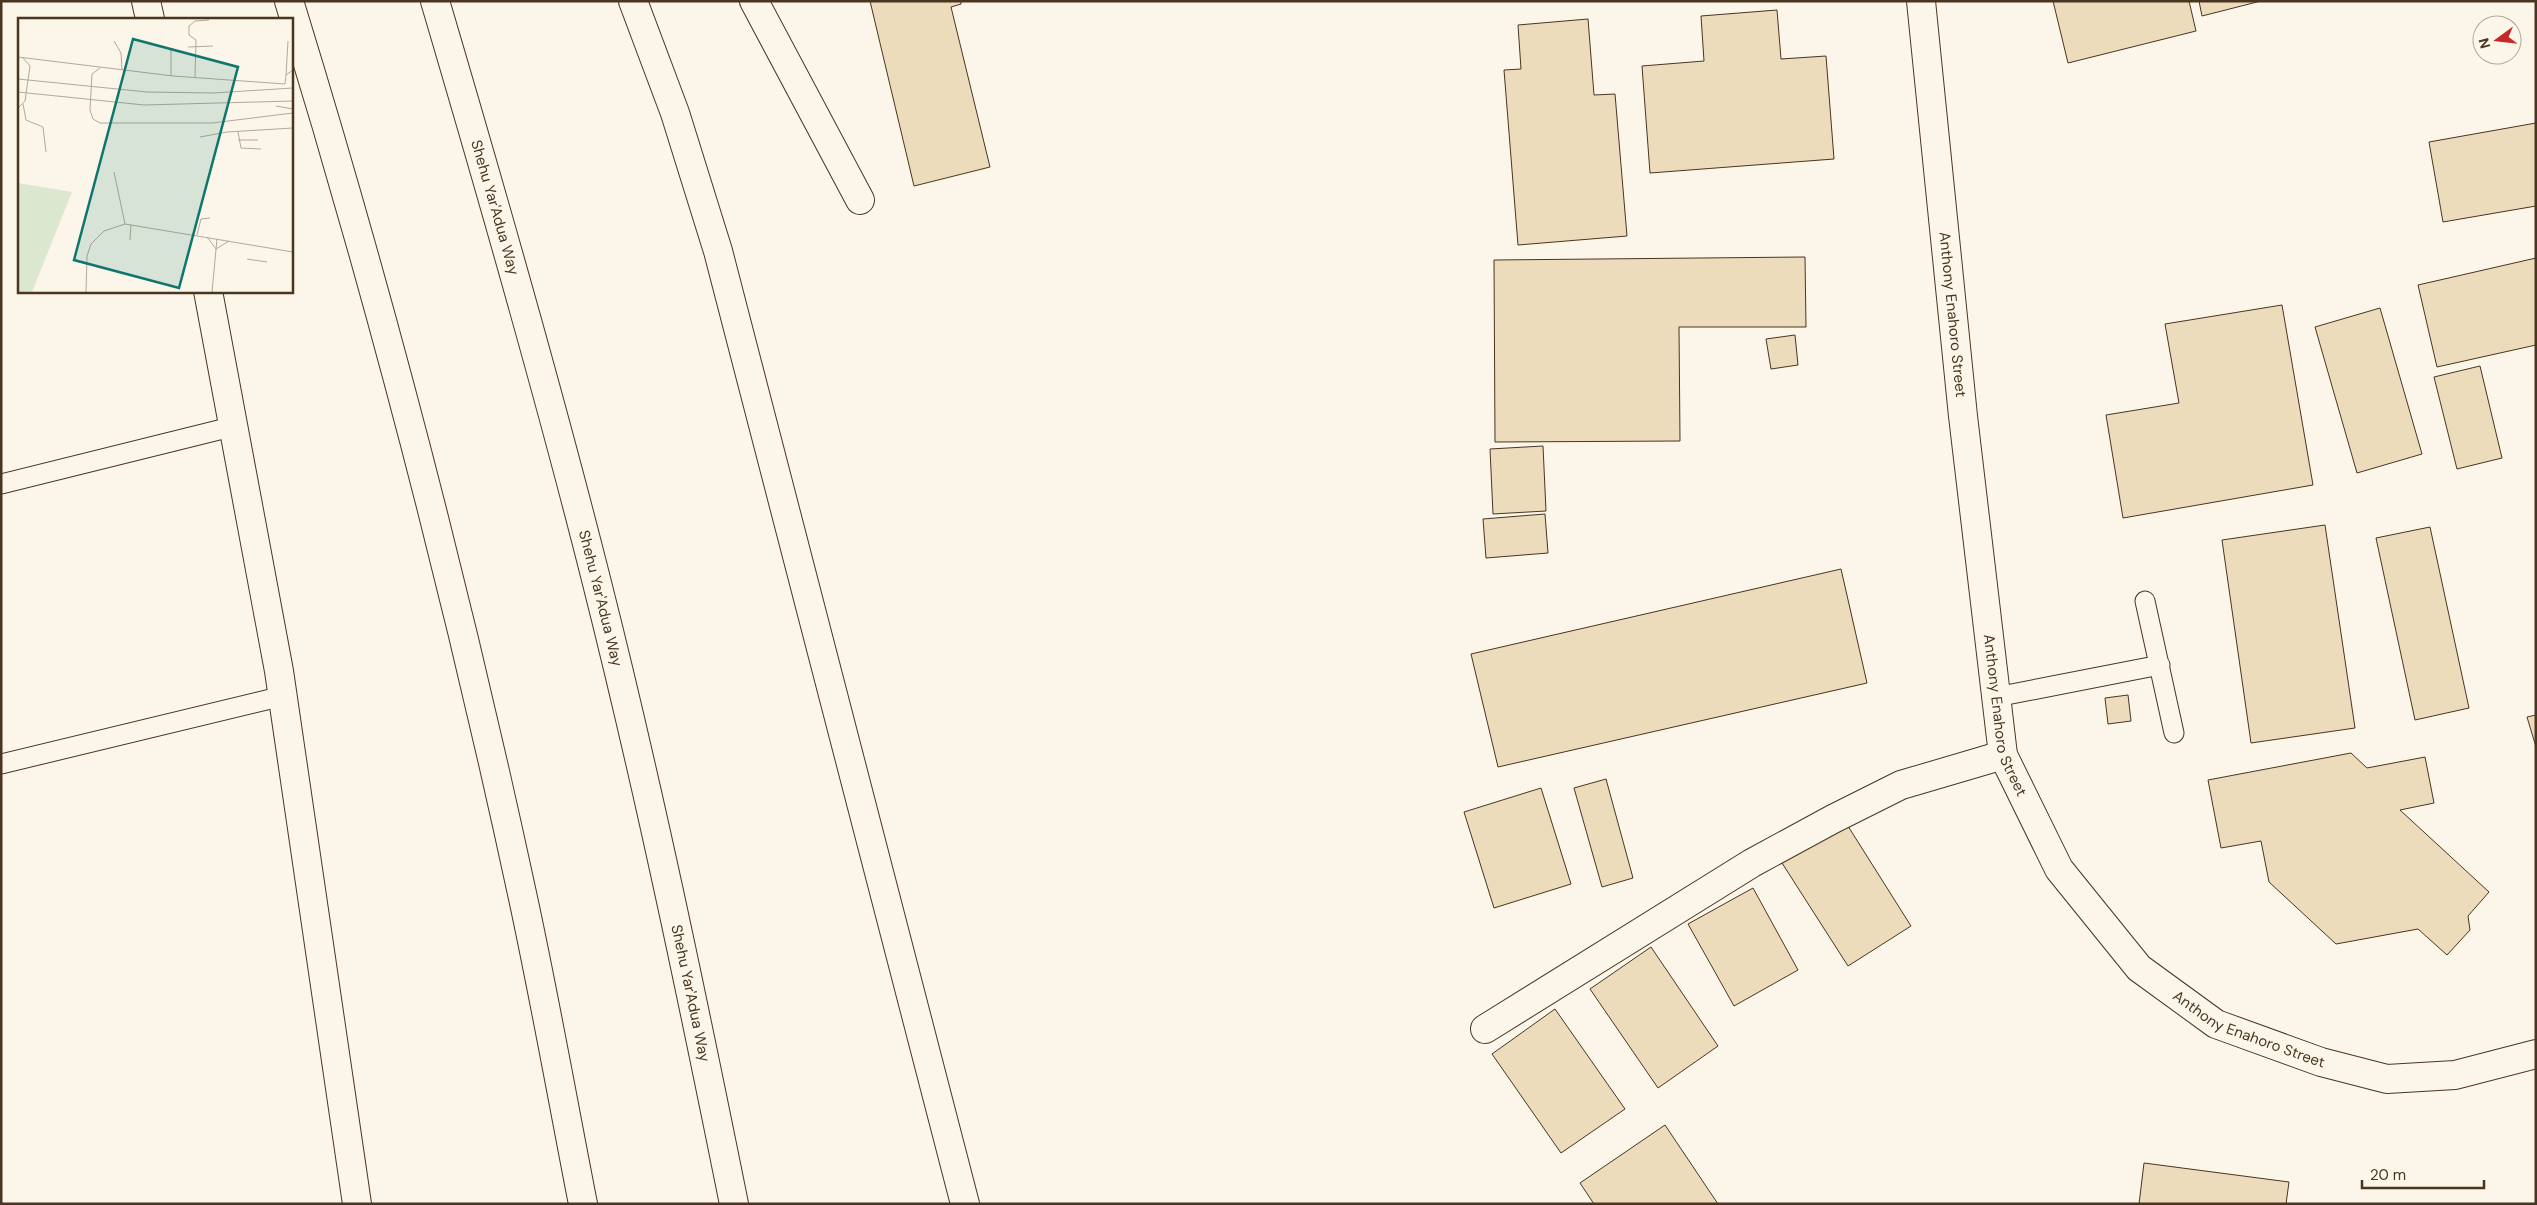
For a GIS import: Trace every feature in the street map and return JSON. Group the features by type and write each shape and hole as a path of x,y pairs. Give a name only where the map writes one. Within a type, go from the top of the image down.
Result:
{"main road":[{"path":"146,1 150,18"},
{"path":"289,1 344,181 448,575 523,899 583,1204"},
{"name":"Shehu Yar'Adua Way","path":"435,1 505,240 598,584 672,897 734,1204"},
{"path":"633,1 675,113 718,250 965,1204"},
{"path":"754,1 860,200"},
{"name":"Anthony Enahoro Street","path":"1922,1 1963,416 2003,755 2059,869 2139,968 2216,1024 2320,1062 2386,1079 2455,1075 2536,1054"},
{"path":"208,292 235,426 283,696 357,1204"},
{"path":"1485,1029 1752,863 1833,819 1901,785 2003,755"}],"lane":[{"path":"1,484 235,426"},
{"path":"2145,601 2174,733"},
{"path":"1996,697 2160,665"},
{"path":"1,764 283,696"}],"building":[{"path":"870,1 961,1 961,4 951,7 990,167 914,186"},
{"path":"2053,1 2189,1 2196,31 2068,63"},
{"path":"2199,1 2261,1 2202,16"},
{"path":"1777,10 1781,59 1826,56 1834,159 1650,173 1642,66 1704,61 1701,16"},
{"path":"1588,19 1594,95 1615,94 1627,236 1518,245 1504,70 1521,69 1518,25"},
{"path":"2536,123 2536,206 2443,222 2429,142"},
{"path":"1805,257 1806,327 1679,327 1680,441 1495,442 1494,260"},
{"path":"2536,258 2536,345 2437,367 2418,285"},
{"path":"2282,305 2313,485 2123,518 2106,415 2179,403 2165,324"},
{"path":"2380,308 2422,454 2357,473 2315,327"},
{"path":"1795,335 1798,365 1771,369 1766,339"},
{"path":"2480,366 2502,458 2457,469 2434,377"},
{"path":"1543,446 1546,511 1493,514 1490,449"},
{"path":"1545,514 1548,553 1486,558 1483,519"},
{"path":"2325,525 2355,728 2251,743 2222,540"},
{"path":"2430,527 2469,708 2415,720 2376,538"},
{"path":"1841,569 1867,683 1498,767 1471,654"},
{"path":"2128,695 2131,721 2108,724 2105,698"},
{"path":"2536,715 2536,747 2527,717"},
{"path":"2351,753 2367,768 2425,757 2434,803 2400,810 2489,892 2468,916 2470,930 2447,955 2418,929 2336,944 2269,882 2261,841 2221,848 2208,780"},
{"path":"1606,779 1633,878 1602,887 1574,788"},
{"path":"1541,788 1571,884 1494,908 1464,812"},
{"path":"1846,823 1911,926 1848,966 1782,863"},
{"path":"1753,888 1798,970 1734,1006 1688,924"},
{"path":"1651,947 1718,1046 1658,1088 1590,989"},
{"path":"1555,1009 1625,1109 1561,1153 1492,1054"},
{"path":"1665,1125 1718,1204 1594,1204 1580,1183"},
{"path":"2144,1163 2289,1182 2286,1204 2139,1204"}]}
